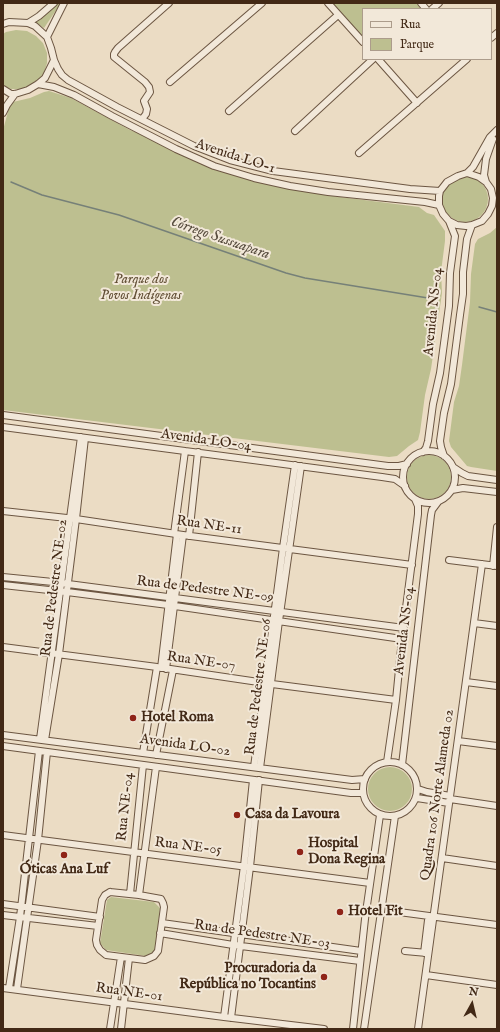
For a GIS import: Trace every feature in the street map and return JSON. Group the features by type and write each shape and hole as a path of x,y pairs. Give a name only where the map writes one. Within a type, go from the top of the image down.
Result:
{"street":[{"path":"28,23 54,3"},
{"path":"3,24 9,22 28,23 35,26 47,37 64,3"},
{"path":"142,119 146,114 144,101 150,92 149,88 114,57 115,52 169,3"},
{"path":"170,82 262,3"},
{"path":"328,3 362,41"},
{"path":"229,111 338,15"},
{"name":"Avenida LO-1","path":"47,37 58,69 68,80 197,148 230,160 272,171 410,189 440,191"},
{"path":"3,89 11,94 28,90 46,78 54,60"},
{"path":"295,131 372,60"},
{"path":"379,60 417,103"},
{"path":"359,153 466,60"},
{"name":"Avenida LO-1","path":"38,84 54,87 74,95 142,132 214,166 254,178 290,186 328,192 425,202 439,205"},
{"path":"3,113 15,94"},
{"path":"467,173 479,177 486,182 491,189 493,198 492,206 482,221 466,226 457,225 449,221 443,214 439,205 438,196 447,182 467,173 473,168 490,137 497,130"},
{"path":"486,182 484,175 486,159 497,133"},
{"name":"Avenida NS-04","path":"423,452 427,446 433,404 440,374 450,300 450,273 455,236 449,221"},
{"name":"Avenida NS-04","path":"453,467 444,456 440,441 444,413 451,384 463,294 463,272 467,239 472,225"},
{"name":"Avenida LO-04","path":"3,415 388,466 407,464"},
{"name":"Avenida LO-04","path":"3,427 389,478 397,480 405,486"},
{"name":"Rua de Pedestre NE-02","path":"43,740 52,653 63,592 83,437"},
{"path":"181,535 185,451"},
{"path":"405,486 403,474 407,464 413,457 429,451 444,456"},
{"path":"143,753 161,668 181,535 198,452"},
{"name":"Rua de Pedestre NE-06","path":"257,768 298,466"},
{"path":"453,467 468,476 497,480"},
{"path":"452,490 455,478 453,467"},
{"name":"Avenida NS-04","path":"387,762 419,511 415,499 409,494 405,486"},
{"path":"452,490 463,488 497,492"},
{"name":"Avenida NS-04","path":"402,765 430,515 438,502 452,490"},
{"path":"415,499 426,503 438,502"},
{"name":"Rua NE-11","path":"3,511 73,519 181,535 412,565"},
{"path":"449,560 495,566 497,527"},
{"name":"Quadra 106 Norte Alameda 02","path":"418,1029 426,975 426,953 442,858 482,564"},
{"name":"Rua de Pedestre NE-09","path":"3,577 404,628"},
{"name":"Rua de Pedestre NE-09","path":"3,585 171,606 402,638"},
{"name":"Rua de Pedestre NE-02","path":"43,740 59,654 63,592"},
{"path":"474,623 497,626"},
{"name":"Rua NE-07","path":"3,647 268,684 396,700"},
{"path":"156,755 173,670"},
{"path":"466,682 497,686"},
{"name":"Avenida LO-02","path":"3,734 352,780 365,779"},
{"path":"458,741 497,746"},
{"name":"Avenida LO-02","path":"3,746 351,793 362,793"},
{"path":"17,989 24,918 22,906 39,751"},
{"path":"6,988 24,918 29,907 38,840 47,752"},
{"path":"387,762 402,765 410,771 414,777 418,789 413,805 395,816 380,814 368,806 362,793 365,779 376,765 387,762"},
{"name":"Rua NE-04","path":"130,894 143,765"},
{"name":"Rua NE-04","path":"139,895 156,767"},
{"path":"231,1018 238,934 256,780"},
{"path":"418,789 450,799"},
{"path":"416,798 450,799 497,806"},
{"path":"353,1029 360,961 380,814"},
{"path":"364,1029 395,816"},
{"name":"Rua NE-05","path":"3,835 370,883"},
{"path":"442,858 497,866"},
{"path":"110,892 139,895 161,899 163,903 164,907 158,951 154,956 145,960 106,955 100,950 96,940 102,900 105,895 110,892"},
{"path":"3,904 100,917"},
{"path":"399,912 431,918 497,925"},
{"path":"3,915 98,926"},
{"name":"Rua de Pedestre NE-03","path":"162,923 362,951"},
{"name":"Rua de Pedestre NE-03","path":"160,934 360,961"},
{"path":"224,1017 237,945"},
{"path":"405,951 426,953"},
{"path":"110,1029 121,957"},
{"path":"121,1029 129,958"},
{"path":"426,975 497,985"},
{"name":"Rua NE-01","path":"6,988 324,1029"}],"green space":[{"path":"56,3 61,3 44,28 35,22"},
{"path":"330,3 419,3 422,8 362,8 362,39"},
{"path":"16,30 27,31 36,36 43,43 47,53 47,63 44,73 38,81 29,87 11,89 3,85 3,34"},
{"name":"Parque dos Povos Indígenas","path":"49,91 71,98 130,130 148,137 215,170 256,181 325,195 419,207 427,213 434,215 445,231 441,272 442,293 431,369 425,395 418,440 397,456 389,457 3,410 3,130 9,108 13,102"},
{"path":"465,176 478,180 484,186 488,199 484,212 478,218 465,222 452,218 446,212 442,199 446,186 452,180"},
{"path":"497,227 497,471 467,466 451,447 449,441 454,402 459,386 462,365 470,302 471,274 475,244 478,239 490,233"},
{"path":"433,455 445,461 450,469 450,485 445,493 437,498 425,499 413,493 408,485 407,473 413,461 421,456"},
{"path":"386,767 394,767 399,768 406,773 411,780 411,798 406,805 399,810 386,811 378,808 371,801 368,793 368,785 371,777 378,770"},
{"path":"111,897 154,902 160,908 155,951 146,956 106,950 100,943 107,900"}],"waterway":[{"name":"Córrego Sussuapara","path":"11,182 42,195 119,215 286,273 305,278 428,298"},
{"name":"Córrego Sussuapara","path":"479,307 497,312"}],"place":[{"name":"Hotel Roma","path":"133,718"},
{"name":"Casa da Lavoura","path":"237,815"},
{"name":"Hospital Dona Regina","path":"300,852"},
{"name":"Óticas Ana Luf","path":"64,855"},
{"name":"Hotel Fit","path":"340,912"},
{"name":"Procuradoria da República no Tocantins","path":"324,977"}]}
